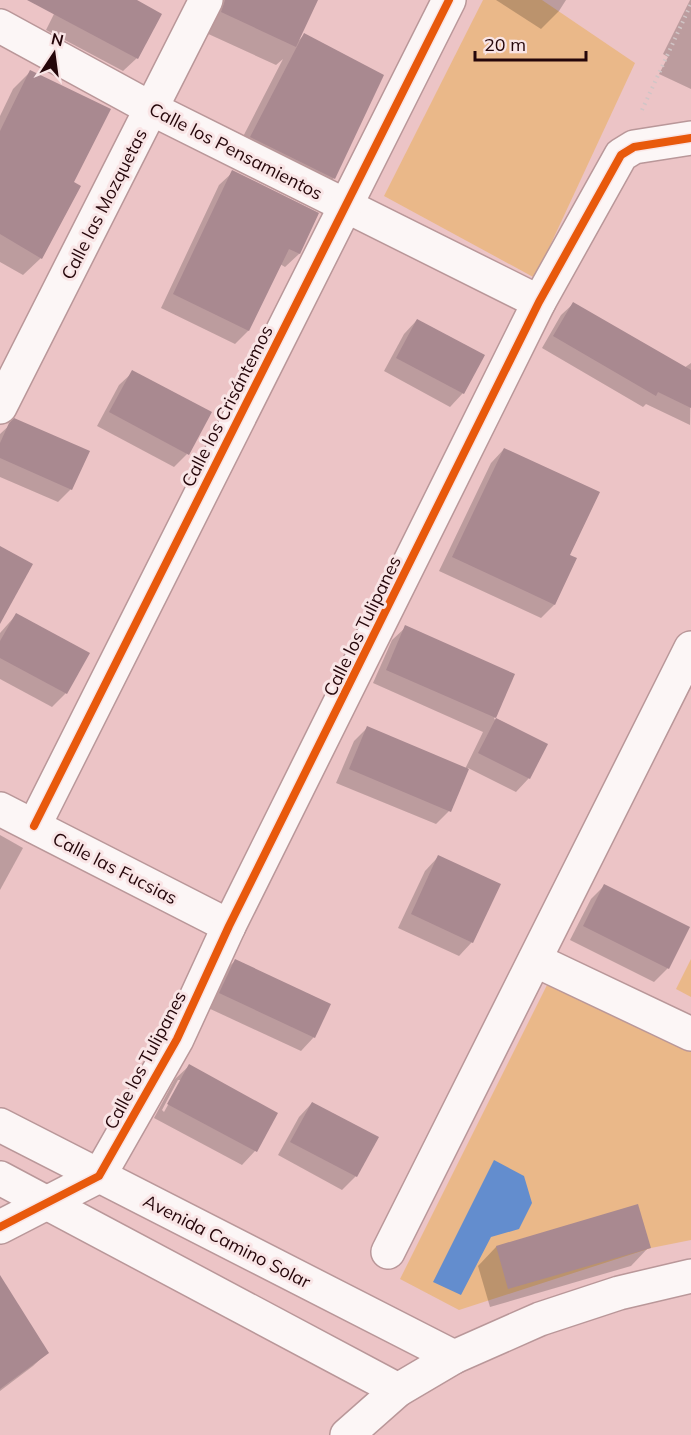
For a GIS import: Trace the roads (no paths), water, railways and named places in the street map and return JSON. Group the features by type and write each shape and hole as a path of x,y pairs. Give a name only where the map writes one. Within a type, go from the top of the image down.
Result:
{"street":[{"name":"Calle las Mozquetas","path":"0,407 206,0"},
{"name":"Calle los Crisántemos","path":"34,826 449,0"},
{"name":"Calle los Pensamientos","path":"0,26 152,109 539,302"},
{"name":"Calle los Tulipanes","path":"99,1176 177,1039 229,926 539,302 621,155 634,147 691,138"},
{"path":"388,1252 691,648"},
{"name":"Calle las Fucsias","path":"0,809 229,926"},
{"path":"535,960 691,1034"},
{"name":"Avenida Camino Solar","path":"0,1125 454,1357"},
{"path":"0,1227 99,1176"},
{"path":"0,1178 398,1390"},
{"path":"347,1435 398,1390 454,1357 540,1319 619,1293 681,1284"}],"water":[{"path":"494,1160 524,1176 532,1203 519,1229 491,1237 461,1295 433,1282"}]}
